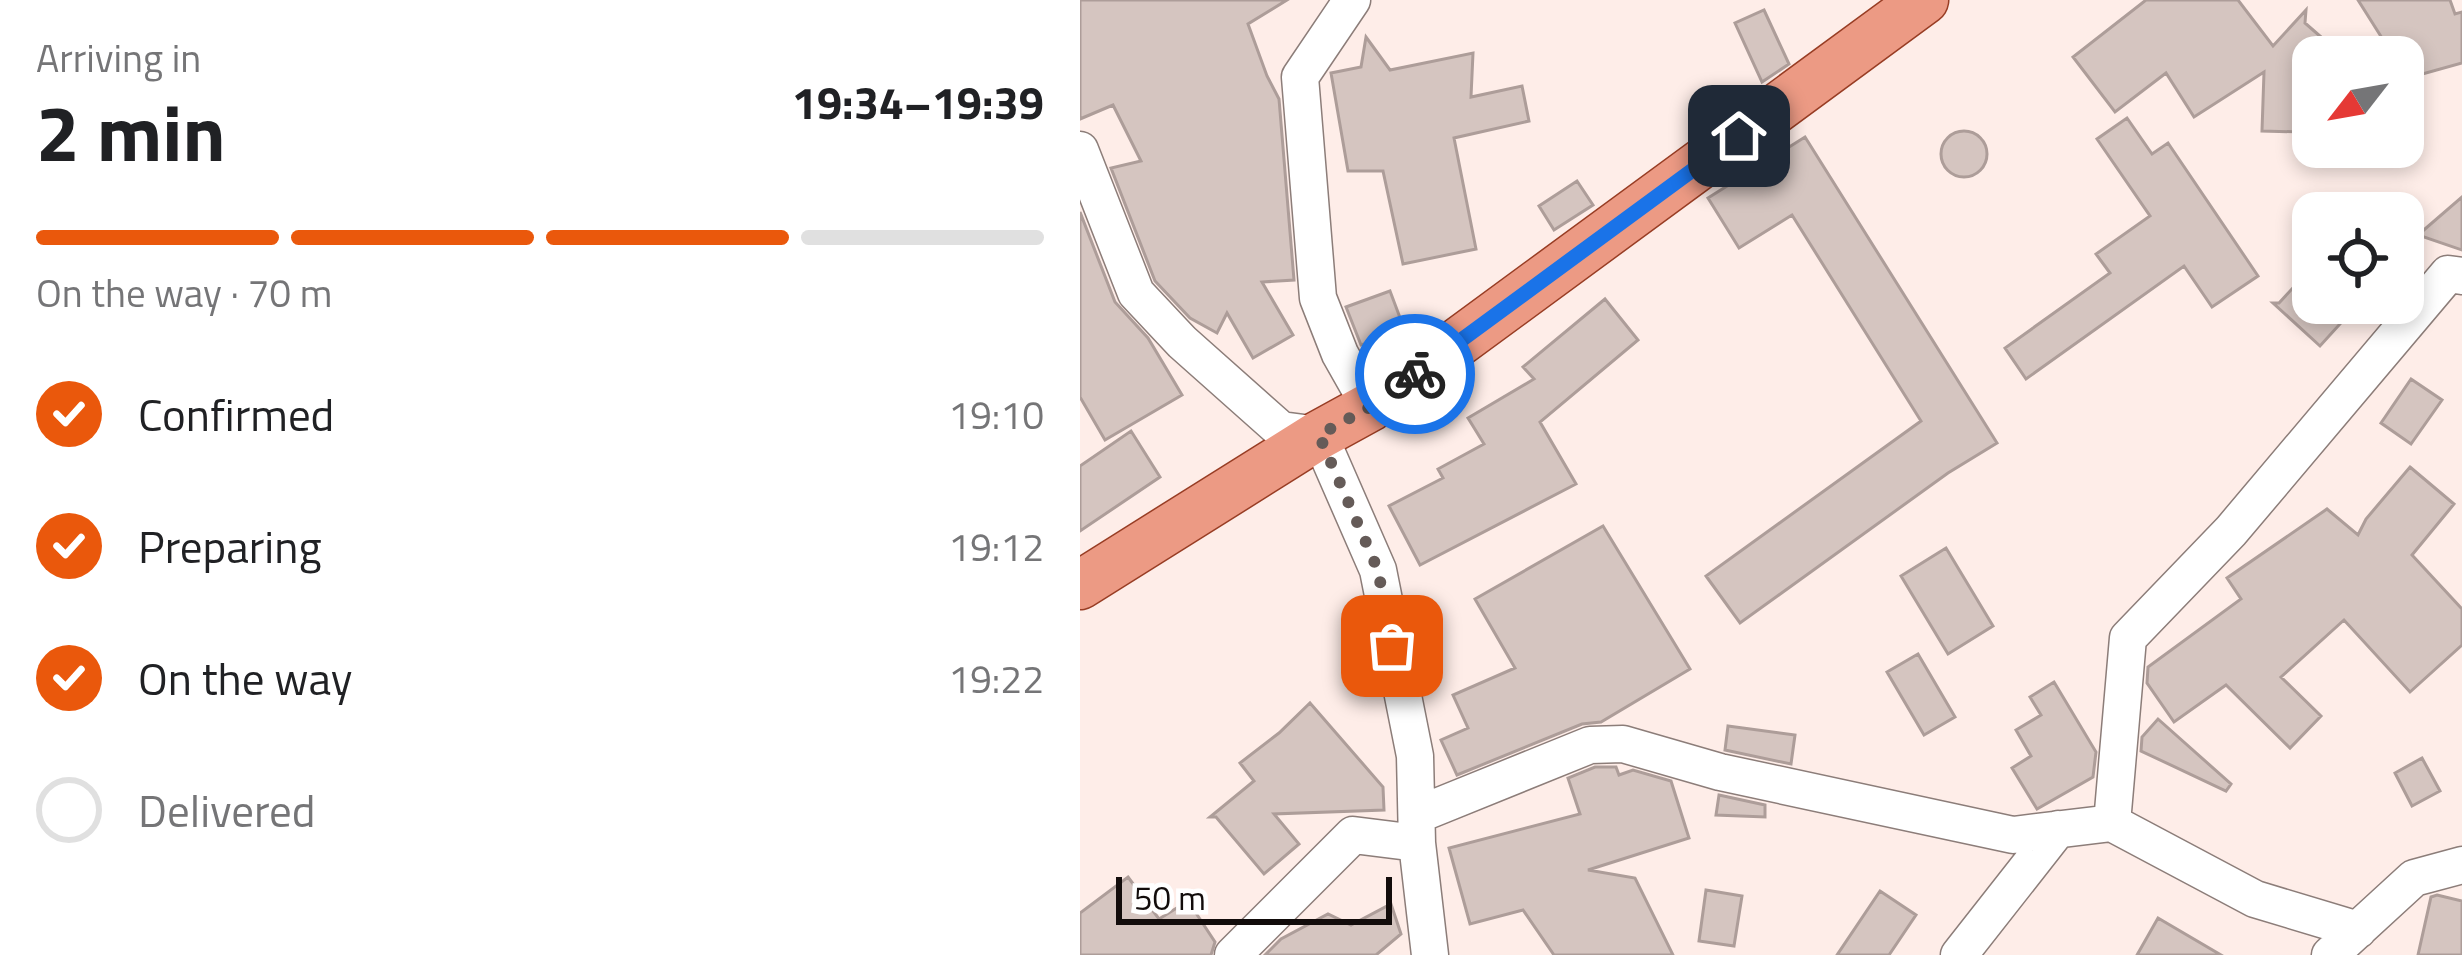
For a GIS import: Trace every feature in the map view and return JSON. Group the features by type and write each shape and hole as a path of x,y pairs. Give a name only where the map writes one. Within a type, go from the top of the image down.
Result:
{"main road":[{"path":"1080,585 1370,407 1924,0"}],"street":[{"path":"1352,0 1300,77 1318,298 1340,353 1370,407"},
{"path":"1080,149 1136,293 1182,343 1281,430 1319,435 1378,570 1415,756 1430,955"},
{"path":"2113,823 2128,638 2231,530 2448,274 2462,276"},
{"path":"1232,955 1353,835 1417,829 1590,745 1623,745 1720,772 2013,835 2113,823 2255,899 2358,930"},
{"path":"1959,955 2058,829"},
{"path":"2330,955 2414,878 2462,865"}],"building":[{"path":"1080,0 1287,0 1248,24 1279,99 1294,280 1262,282 1293,335 1253,358 1227,313 1217,333 1190,318 1155,281 1111,168 1141,161 1113,105 1080,119"},
{"path":"2146,0 2238,0 2273,46 2306,10 2305,23 2320,36 2292,36 2292,132 2262,131 2264,72 2194,117 2166,73 2115,112 2073,57"},
{"path":"2358,0 2450,0 2455,14 2462,12 2462,63 2424,74 2424,36 2381,36"},
{"path":"1764,10 1789,64 1762,82 1735,23"},
{"path":"1366,37 1390,70 1473,53 1471,97 1522,86 1529,121 1454,138 1476,249 1403,264 1383,171 1348,171 1331,73 1361,67"},
{"path":"2127,118 2152,154 2168,143 2258,276 2212,307 2184,266 2026,379 2005,348 2110,273 2096,254 2150,216 2097,139"},
{"path":"1964,131 1981,137 1987,154 1981,171 1964,177 1947,171 1941,154 1947,137"},
{"path":"1805,137 1997,443 1740,623 1706,576 1921,421 1792,215 1739,248 1708,198"},
{"path":"1577,181 1593,205 1554,230 1539,206"},
{"path":"2462,197 2462,250 2424,237 2424,230"},
{"path":"1080,212 1115,302 1148,338 1182,395 1105,440 1080,397"},
{"path":"2292,289 2292,320 2273,303"},
{"path":"1390,291 1405,331 1361,345 1346,307"},
{"path":"1605,299 1638,340 1540,422 1576,484 1420,565 1389,506 1443,478 1438,469 1484,444 1468,418 1534,379 1523,367"},
{"path":"2296,324 2340,324 2320,346"},
{"path":"2411,379 2442,400 2411,444 2381,423"},
{"path":"1131,431 1160,477 1080,531 1080,466"},
{"path":"2410,467 2454,504 2412,555 2462,609 2462,645 2410,692 2344,620 2281,677 2321,716 2290,748 2226,685 2174,722 2147,683 2148,667 2241,599 2227,578 2327,509 2358,535"},
{"path":"1603,526 1690,669 1601,722 1582,724 1457,775 1441,740 1468,728 1453,695 1515,668 1475,599"},
{"path":"1946,548 1993,626 1948,654 1901,576"},
{"path":"1918,654 1955,717 1924,735 1887,672"},
{"path":"2054,682 2096,752 2093,777 2037,809 2012,768 2031,756 2016,730 2041,715 2030,697"},
{"path":"1310,703 1383,787 1384,810 1274,814 1299,844 1264,874 1216,817 1210,817 1254,781 1240,763"},
{"path":"2158,719 2231,784 2226,791 2141,751 2142,737"},
{"path":"1728,726 1795,735 1791,764 1725,750"},
{"path":"2422,758 2440,791 2412,806 2395,773"},
{"path":"1595,767 1616,767 1619,775 1633,770 1671,781 1689,838 1588,870 1635,878 1673,955 1554,955 1523,910 1470,924 1449,848 1580,814 1568,778"},
{"path":"1719,795 1765,805 1765,817 1716,815"},
{"path":"1128,877 1159,919 1188,901 1215,942 1211,955 1080,955 1080,913"},
{"path":"1706,890 1742,896 1734,946 1699,941"},
{"path":"1880,891 1916,915 1889,955 1837,955"},
{"path":"2431,897 2462,901 2462,955 2418,955"},
{"path":"1391,904 1401,934 1376,955 1265,955 1281,939 1328,914 1351,925"},
{"path":"2158,918 2221,955 2137,955"}],"way so far":[{"path":"1392,646 1378,570 1319,435 1370,407 1415,374"}],"route":[{"path":"1415,374 1739,136"}]}
